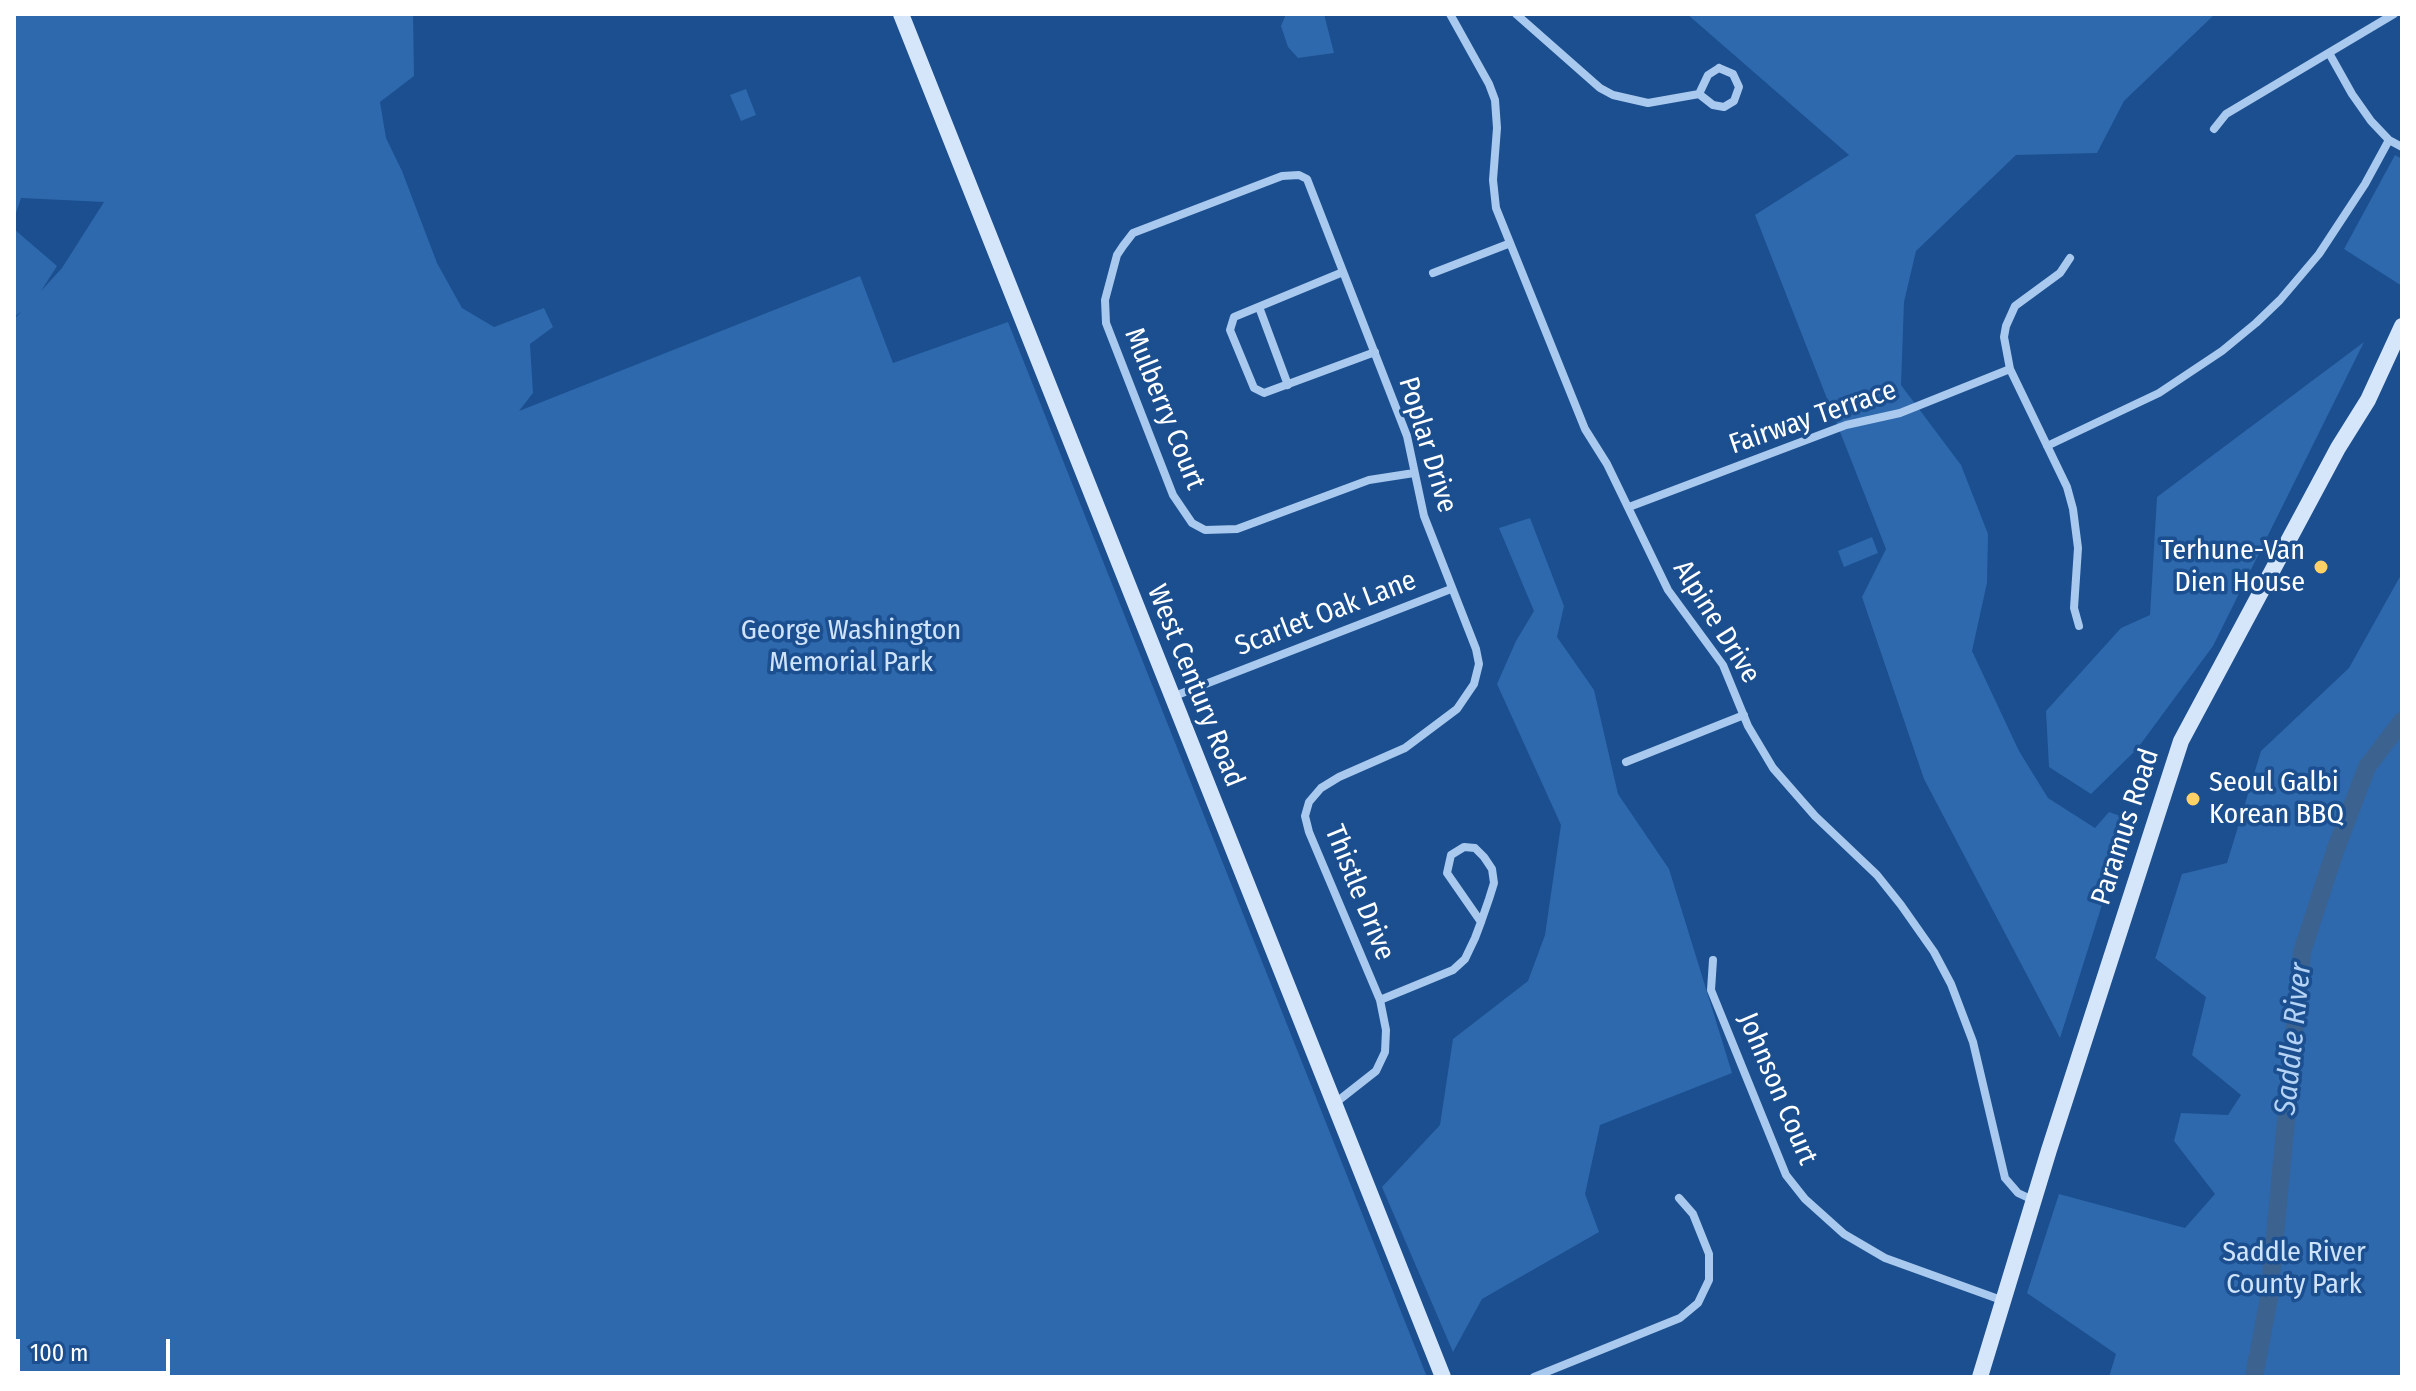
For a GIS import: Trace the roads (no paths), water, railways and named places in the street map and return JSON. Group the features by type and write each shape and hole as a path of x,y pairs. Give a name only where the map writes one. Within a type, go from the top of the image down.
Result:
{"main road":[{"name":"West Century Road","path":"901,14 1443,1377"},
{"name":"Paramus Road","path":"1980,1377 2063,1106 2181,741 2331,462 2368,400 2399,337"}],"street":[{"name":"Alpine Drive","path":"1450,14 1495,100 1497,128 1493,194 1508,244 1585,429 1607,464 1668,590 1723,665 1758,744 1791,790 1877,875 1934,952 1951,984 1973,1042 2005,1178 2018,1193 2036,1201"},
{"path":"1516,14 1600,88 1613,95 1648,103 1699,94 1713,105 1724,107 1734,101 1738,93 1738,80 1725,70 1714,70 1708,75 1699,94"},
{"path":"2214,129 2226,114 2394,14"},
{"path":"2329,53 2371,121 2389,140 2402,147"},
{"path":"2047,446 2159,393 2222,351 2256,323 2319,254 2365,184 2389,140"},
{"name":"Poplar Drive","path":"1275,180 1291,174 1307,179 1407,436 1424,516 1479,664 1474,684 1457,709"},
{"name":"Mulberry Court","path":"1275,180 1133,233 1117,255 1105,300 1106,323 1173,495 1192,523 1205,530 1222,531 1237,529 1369,480 1414,473"},
{"path":"1433,273 1508,244"},
{"path":"2070,258 2060,273 2023,299 2009,315 2004,337 2010,369 2067,487 2073,509 2078,548 2074,608 2079,626"},
{"path":"1343,272 1234,317 1230,330 1254,388 1264,393 1375,352"},
{"path":"1259,307 1288,385"},
{"name":"Fairway Terrace","path":"1629,507 1846,425 1900,413 2010,369"},
{"name":"Scarlet Oak Lane","path":"1172,697 1451,589"},
{"name":"Thistle Drive","path":"1334,1104 1368,1079 1382,1062 1387,1042 1380,1000 1314,846 1305,816 1309,802 1321,788 1405,748 1457,709"},
{"path":"1626,762 1744,715"},
{"path":"1380,1000 1453,970 1465,959 1481,922 1494,883 1492,869 1475,848 1464,847 1451,855 1447,873 1481,922"},
{"name":"Johnson Court","path":"1713,960 1711,990 1786,1175 1805,1199 1844,1234 1885,1258 2004,1301"},
{"path":"1534,1377 1680,1318 1698,1303 1709,1280 1709,1254 1693,1214 1679,1198"}],"waterway":[{"name":"Saddle River","path":"2254,1377 2269,1298 2302,952 2367,767 2402,721"}],"place":[{"name":"Terhune-Van Dien House","path":"2321,567"},
{"name":"Seoul Galbi Korean BBQ","path":"2193,799"}],"park label":[{"name":"George Washington Memorial Park","path":"851,647"},
{"name":"Saddle River County Park","path":"2294,1269"}]}
